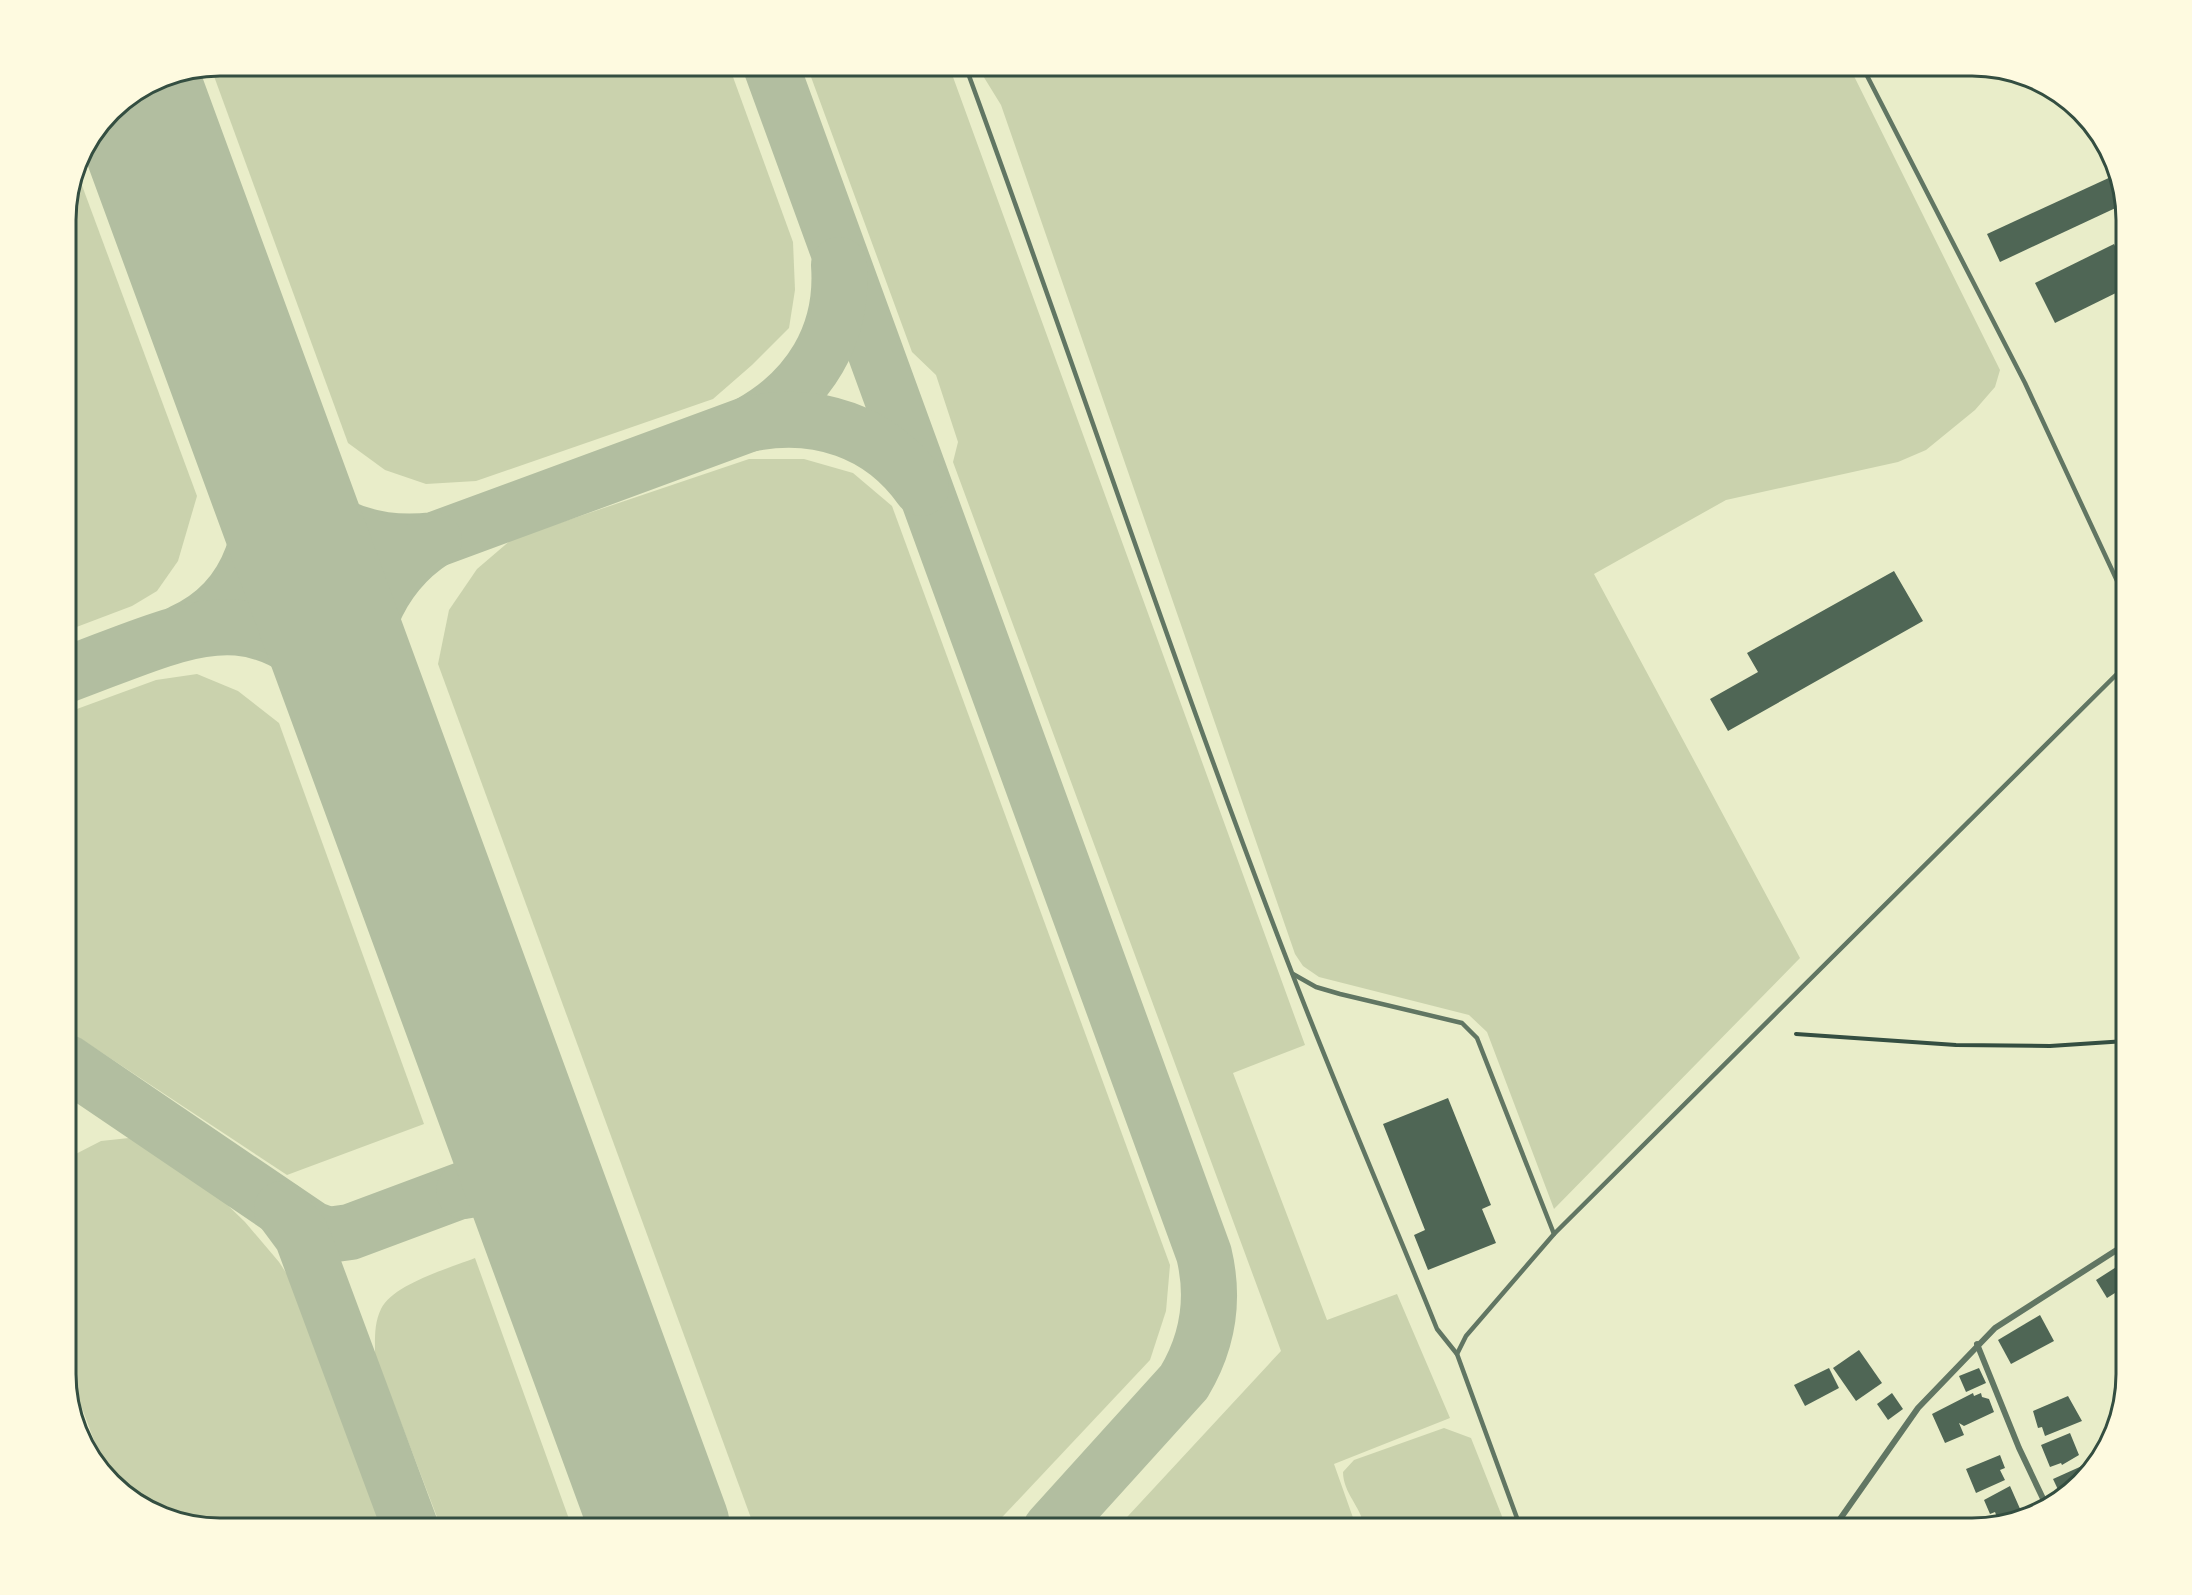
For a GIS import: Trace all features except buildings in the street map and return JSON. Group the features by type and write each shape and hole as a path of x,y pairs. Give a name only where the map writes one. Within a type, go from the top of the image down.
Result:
{"street":[{"path":"1841,1518 1918,1408 1977,1344 1995,1328 2115,1251"},
{"path":"1977,1344 2019,1448 2043,1499"}],"lane":[{"path":"1867,76 2025,383 2115,576"},
{"path":"969,77 1292,974 1437,1329 1457,1354 1517,1518"},
{"path":"1457,1354 1466,1336 1554,1234 2115,677"},
{"path":"1292,974 1316,987 1340,994 1462,1023 1477,1038 1554,1234"}],"path":[{"path":"1796,1034 1956,1046 2050,1046 2115,1042"}],"green space":[{"path":"1854,76 2000,370 1995,387 1975,410 1926,450 1898,462 1726,500 1594,574 1800,958 1554,1209 1487,1032 1469,1015 1319,977 1303,966 1295,954 1001,105 983,77"},
{"path":"214,77 733,77 793,242 795,290 789,328 752,365 713,399 476,481 426,484 385,470 348,443"},
{"path":"811,77 953,77 1305,1045 1233,1073 1327,1320 1397,1294 1450,1418 1334,1464 1353,1518 1126,1518 1281,1351 953,462 958,442 936,375 912,352"},
{"path":"81,183 197,496 178,561 157,591 132,606 77,627 77,211"},
{"path":"749,459 804,459 853,473 892,506 1170,1265 1166,1311 1150,1360 1001,1518 751,1518 438,664 449,610 477,569 512,539"},
{"path":"197,674 238,691 279,723 424,1124 287,1175 77,1036 77,709 156,680"},
{"path":"129,1138 169,1152 245,1222 279,1262 298,1291 382,1518 221,1518 183,1514 157,1504 133,1489 106,1462 96,1446 79,1399 77,1384 77,1153 101,1141"},
{"path":"475,1258 569,1518 437,1517 375,1355 375,1331 381,1309 397,1292 423,1278"},
{"path":"1444,1428 1471,1438 1503,1518 1362,1518 1344,1480 1343,1472 1354,1460"}],"taxiway":[{"path":"775,77 1204,1254 1209,1288 1207,1320 1199,1352 1184,1382 1061,1518"},
{"path":"749,424 770,411 789,395 805,378 818,358 829,337 835,315 839,291 839,265"},
{"path":"266,451 280,474 314,511 335,524 357,533 406,542 434,540 749,424 774,420 822,423 845,429 867,439 905,468 921,488"},
{"path":"182,632 207,618 227,600 242,580 259,532 266,451"},
{"path":"361,710 360,662 364,638 372,614 397,573 414,555 434,540"},
{"path":"77,671 152,642 189,632 224,627 257,631 290,645 324,670 361,710"},
{"path":"77,1069 312,1229 328,1235 350,1232 476,1185 502,1158 508,1141 511,1121"},
{"path":"464,1191 489,1188 511,1192 531,1203 548,1221"},
{"path":"282,1209 302,1236 407,1518"}],"runway":[{"path":"138,103 657,1518"}]}
